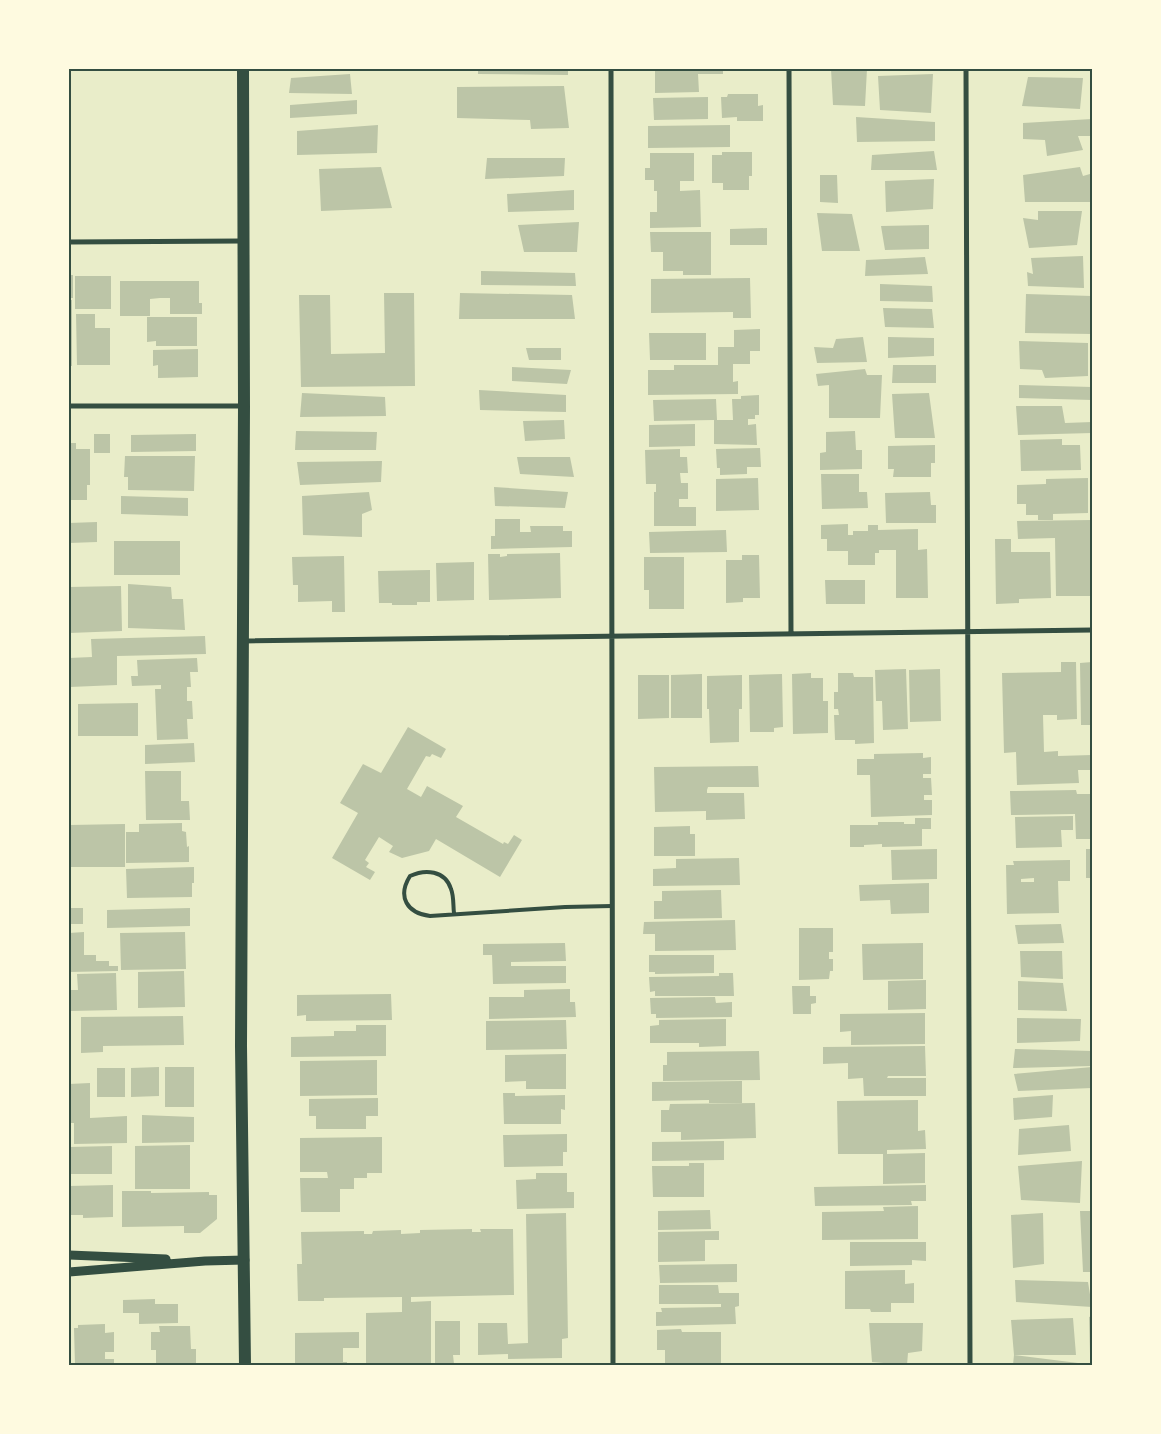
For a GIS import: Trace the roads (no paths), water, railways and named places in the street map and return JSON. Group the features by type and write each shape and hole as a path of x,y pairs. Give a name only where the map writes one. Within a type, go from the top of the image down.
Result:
{"main road":[{"path":"243,69 242,241 244,406 241,1055 245,1365"}],"street":[{"path":"611,69 613,1365"},
{"path":"789,69 791,634"},
{"path":"966,69 970,1365"},
{"path":"69,242 242,241"},
{"path":"69,406 244,406"},
{"path":"243,641 1092,630"},
{"path":"69,1255 245,1260"},
{"path":"69,1272 205,1260"}],"lane":[{"path":"454,914 452,889 441,875 426,871 410,876 406,882 404,893 406,902 411,909 420,914 430,916 565,906 612,906"}]}
